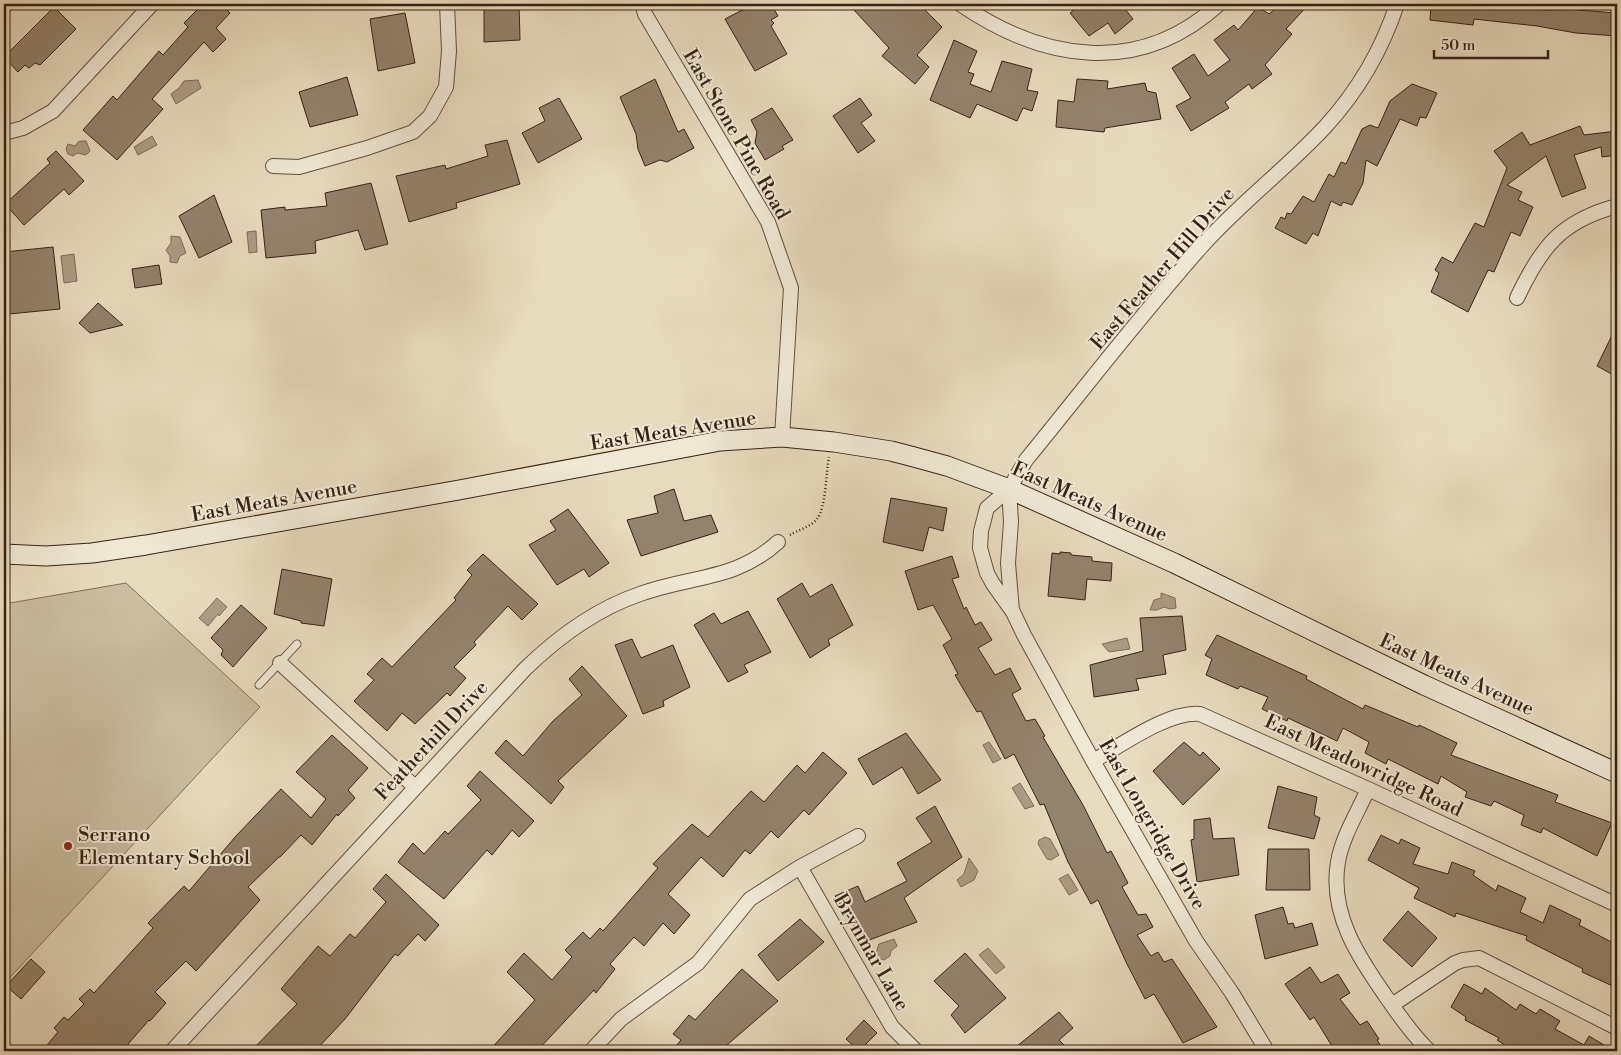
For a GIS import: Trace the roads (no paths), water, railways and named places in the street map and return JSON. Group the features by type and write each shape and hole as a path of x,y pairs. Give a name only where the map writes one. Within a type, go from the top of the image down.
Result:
{"street":[{"path":"4,133 23,128 53,110 152,4"},
{"path":"273,166 299,167 413,132 430,116 446,87 449,51 448,4"},
{"name":"East Stone Pine Road","path":"642,4 645,14 768,222 791,288 782,437"},
{"path":"960,4 996,26 1035,44 1095,53 1117,53 1137,50 1160,42 1195,24 1219,4"},
{"name":"East Feather Hill Drive","path":"1009,489 1026,460 1200,247 1251,196 1312,140 1342,107 1371,65 1385,37 1397,4"},
{"path":"1517,298 1538,258 1560,234 1581,219 1617,206"},
{"name":"East Meats Avenue","path":"4,554 46,556 92,553 459,490 720,441 782,437 834,442 899,453 947,466 1009,489 1174,563 1424,685 1617,773"},
{"name":"East Longridge Drive","path":"1009,489 987,508 982,531 980,548 983,562 990,578 1013,612 1094,761 1196,941 1232,993 1267,1051"},
{"name":"East Longridge Drive","path":"1009,489 1011,522 1008,563 1013,612"},
{"name":"Featherhill Drive","path":"172,1051 415,787 525,669 552,643 595,615 639,594 742,567 760,557 778,542"},
{"path":"280,663 415,787"},
{"name":"East Meadowridge Road","path":"1094,761 1154,726 1177,716 1191,713 1200,714 1368,789 1617,905"},
{"path":"1368,789 1344,842 1338,862 1339,906 1345,930 1355,949 1410,1030 1429,1051"},
{"path":"591,1051 622,1019 698,963 750,899 800,867 858,836"},
{"name":"Brynmar Lane","path":"800,867 892,1027 916,1051"},
{"path":"1392,1005 1455,964 1463,960 1478,958 1617,1028"}],"lane":[{"path":"259,685 297,644"}],"place":[{"name":"Serrano Elementary School","path":"68,846"}]}
